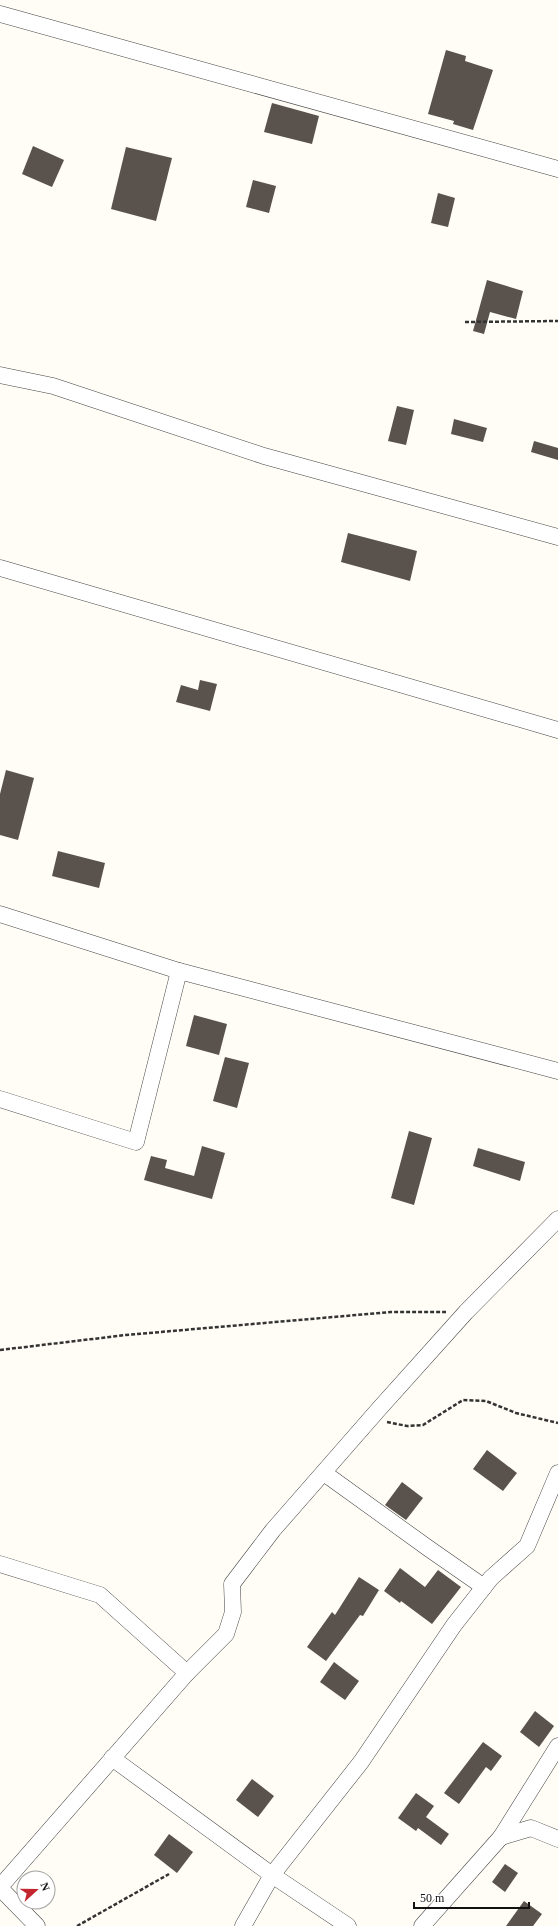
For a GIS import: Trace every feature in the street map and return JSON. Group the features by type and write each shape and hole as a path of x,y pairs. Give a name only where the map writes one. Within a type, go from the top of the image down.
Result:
{"street":[{"path":"0,14 558,168"},
{"path":"0,375 54,386 264,456 558,537"},
{"path":"0,568 558,730"},
{"path":"0,914 179,971 558,1071"},
{"path":"0,1099 136,1142 179,971"},
{"path":"37,1926 0,1888 187,1673 226,1634 233,1612 232,1584 273,1530 466,1312 558,1219"},
{"path":"243,1926 272,1875 361,1762 454,1625 491,1578 527,1546 558,1472"},
{"path":"324,1473 484,1587"},
{"path":"0,1564 100,1595 187,1673"},
{"path":"422,1926 501,1837 558,1746"},
{"path":"112,1758 272,1875 348,1926"},
{"path":"501,1837 531,1828 558,1840"}],"path":[{"path":"465,322 558,321"},
{"path":"0,1350 134,1334 391,1312 466,1312"},
{"path":"375,1413 387,1422 407,1426 423,1425 463,1400 486,1401 516,1413 558,1423"},
{"path":"78,1926 169,1874"}],"building":[{"path":"446,50 466,56 465,61 493,70 473,130 453,124 454,121 428,114"},
{"path":"272,103 319,116 312,144 264,132"},
{"path":"33,146 64,160 52,187 22,174"},
{"path":"126,147 172,158 156,221 111,209"},
{"path":"253,180 276,186 269,213 246,207"},
{"path":"438,193 455,198 448,227 431,223"},
{"path":"487,280 523,291 516,319 490,312 484,334 473,331"},
{"path":"397,406 414,410 406,445 388,441"},
{"path":"454,419 487,428 483,442 451,434"},
{"path":"534,441 558,448 558,460 531,452"},
{"path":"348,533 417,551 410,581 341,562"},
{"path":"200,680 217,684 210,711 176,702 181,685 198,690"},
{"path":"6,770 34,778 18,840 0,835 0,794"},
{"path":"58,851 105,863 99,888 52,876"},
{"path":"194,1015 227,1024 219,1055 186,1046"},
{"path":"225,1057 249,1063 237,1108 213,1101"},
{"path":"409,1131 432,1138 414,1205 391,1198"},
{"path":"202,1146 225,1153 212,1199 144,1180 151,1156 167,1160 165,1168 194,1176"},
{"path":"478,1148 525,1162 520,1181 473,1166"},
{"path":"487,1450 517,1473 503,1491 473,1469"},
{"path":"402,1482 423,1498 406,1520 385,1505"},
{"path":"400,1568 425,1587 438,1570 461,1587 432,1624 401,1601 400,1603 384,1591"},
{"path":"359,1577 379,1590 363,1616 360,1615 326,1661 307,1647 332,1612 335,1615"},
{"path":"334,1662 359,1681 345,1700 320,1682"},
{"path":"535,1711 554,1726 539,1747 520,1732"},
{"path":"483,1742 502,1756 491,1771 486,1767 459,1804 444,1793"},
{"path":"252,1779 274,1796 258,1817 236,1800"},
{"path":"416,1793 434,1806 426,1817 449,1834 441,1845 418,1828 416,1831 398,1818"},
{"path":"169,1834 193,1852 177,1873 154,1855"},
{"path":"505,1864 518,1873 505,1892 492,1882"},
{"path":"524,1901 542,1914 533,1926 506,1926"}]}
